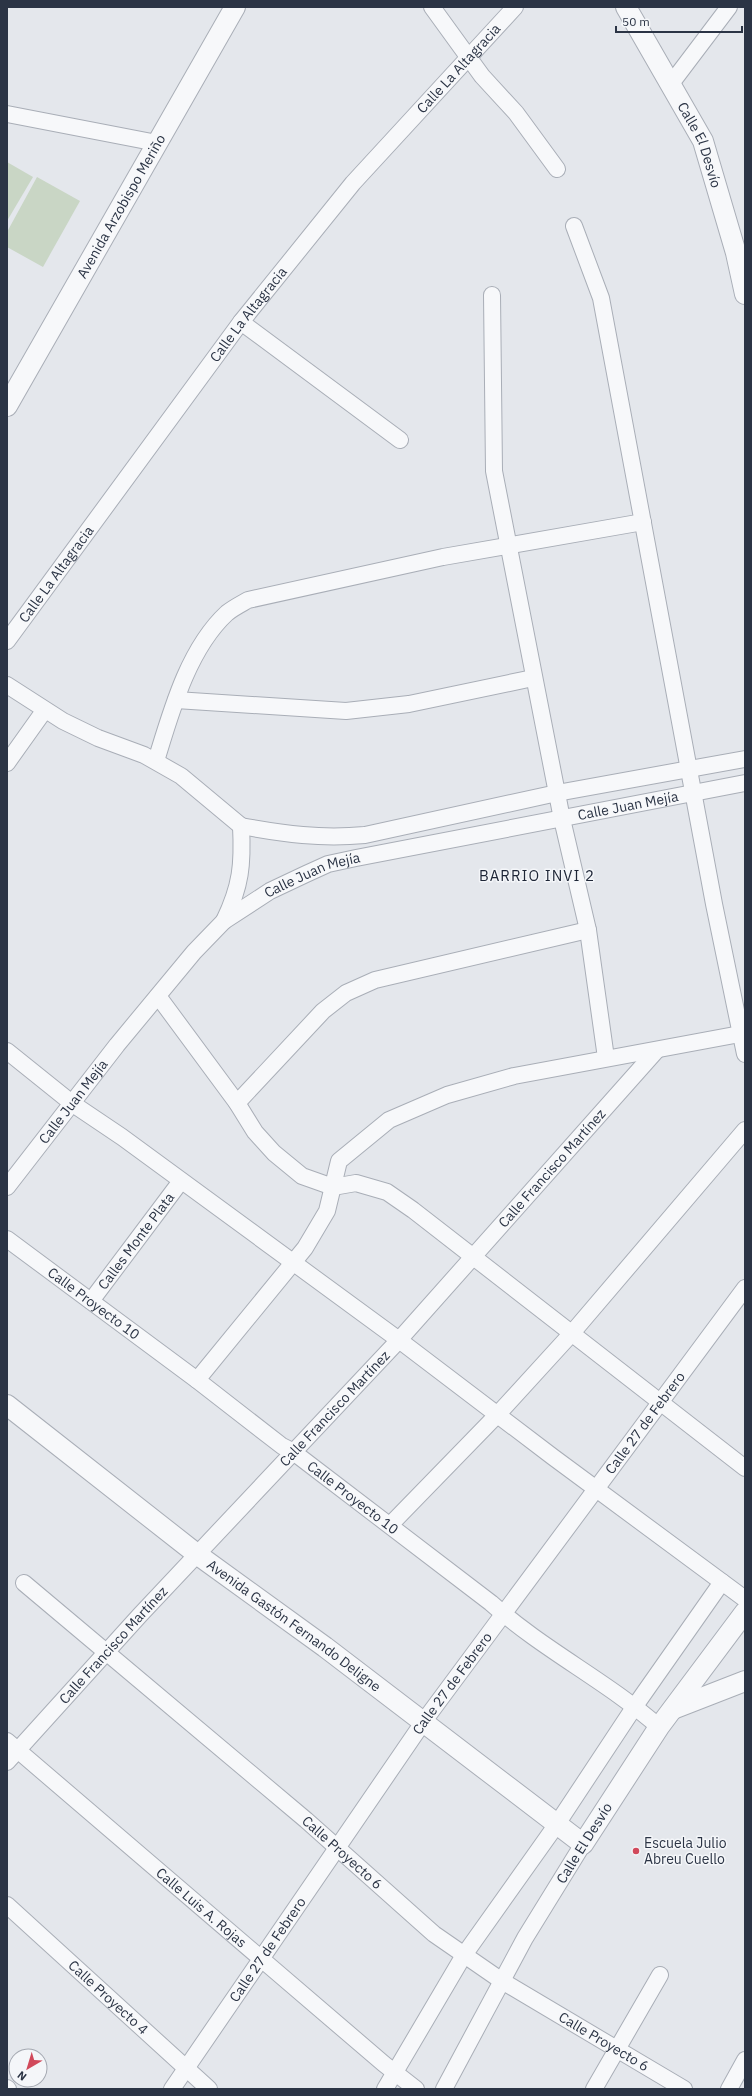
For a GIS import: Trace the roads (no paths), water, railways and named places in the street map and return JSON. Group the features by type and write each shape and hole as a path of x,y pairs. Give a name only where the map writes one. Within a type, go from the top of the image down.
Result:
{"street":[{"name":"Avenida Arzobispo Meriño","path":"7,406 235,7"},
{"path":"432,7 482,76 516,113 557,169"},
{"name":"Calle La Altagracia","path":"7,641 241,322 353,183 515,7"},
{"name":"Calle El Desvío","path":"626,7 703,141 736,253 745,294"},
{"path":"670,85 729,7"},
{"path":"7,114 157,143"},
{"path":"574,226 601,298 745,1054"},
{"path":"492,295 494,471 533,678 562,819 588,930 606,1058"},
{"path":"241,322 400,440"},
{"path":"156,761 176,700 195,655 212,629 228,612 248,600 443,557 509,547 643,522"},
{"path":"176,700 346,711 409,704 533,678"},
{"path":"7,685 44,711 98,738 144,755 181,776 241,826 242,852 239,878 235,898 224,921"},
{"path":"7,763 44,711"},
{"name":"Calle Juan Mejía","path":"241,826 291,835 333,838 365,835 557,793 745,759"},
{"name":"Calle Juan Mejía","path":"7,1187 194,952 224,921 270,891 328,864 745,783"},
{"path":"237,1103 323,1011 346,993 375,980 588,930"},
{"path":"158,996 237,1103 256,1132 274,1153 302,1176 333,1187 356,1183 387,1192 572,1333 659,1403 745,1468"},
{"path":"197,1380 294,1264 327,1211 339,1161 389,1120 447,1095 506,1078 740,1034"},
{"name":"Calle Francisco Martínez","path":"7,1762 12,1745 105,1652 198,1554 292,1451 399,1340 474,1258 656,1050"},
{"path":"7,1051 73,1104 122,1137 399,1340 597,1490 745,1599"},
{"path":"390,1525 498,1414 572,1333 745,1130"},
{"name":"Calles Monte Plata","path":"91,1301 181,1181"},
{"name":"Calle Proyecto 10","path":"7,1240 197,1380 282,1446 292,1451 504,1614 576,1667 635,1706 659,1727"},
{"name":"Calle 27 de Febrero","path":"172,2089 424,1721 597,1490 659,1403 745,1288"},
{"name":"Avenida Gastón Fernando Deligne","path":"7,1405 198,1554 424,1721 583,1844"},
{"path":"385,2089 396,2073 464,1955 557,1824 635,1706 722,1582"},
{"name":"Calle Proyecto 6","path":"24,1583 337,1848 434,1934 502,1981 684,2089"},
{"name":"Calle El Desvío","path":"444,2089 525,1938 583,1844 659,1727 745,1612"},
{"path":"673,1710 745,1681"},
{"name":"Calle Luis A. Rojas","path":"12,1745 416,2089"},
{"name":"Calle Proyecto 4","path":"7,1905 209,2089"},
{"path":"594,2089 660,1975"},
{"path":"729,2089 745,2060"}],"place":[{"name":"Escuela Julio Abreu Cuello","path":"636,1851"}],"district":[{"name":"BARRIO INVI 2","path":"537,876"}]}
